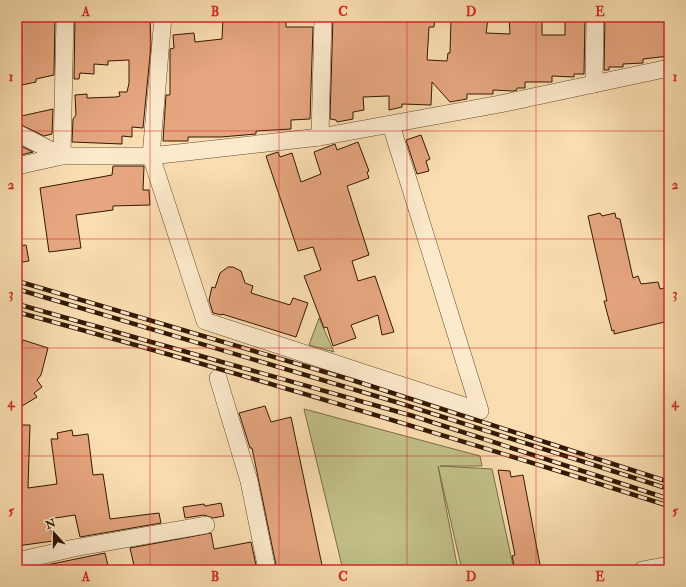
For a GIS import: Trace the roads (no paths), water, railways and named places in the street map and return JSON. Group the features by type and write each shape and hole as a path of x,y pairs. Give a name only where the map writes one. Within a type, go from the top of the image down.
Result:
{"street":[{"path":"62,156 64,17"},
{"path":"163,17 151,156 205,321 480,411 391,125"},
{"path":"320,137 323,17"},
{"path":"594,84 595,17"},
{"path":"17,166 62,156 151,156 320,137 391,125 669,68"},
{"path":"17,132 62,156"},
{"path":"218,378 249,481 267,570"},
{"path":"17,561 74,548 206,525"},
{"path":"642,570 669,565"}],"railway":[{"path":"17,281 352,380 669,482"},
{"path":"17,289 396,402 669,489"},
{"path":"17,304 413,416 669,499"},
{"path":"17,312 344,406 669,506"}]}
